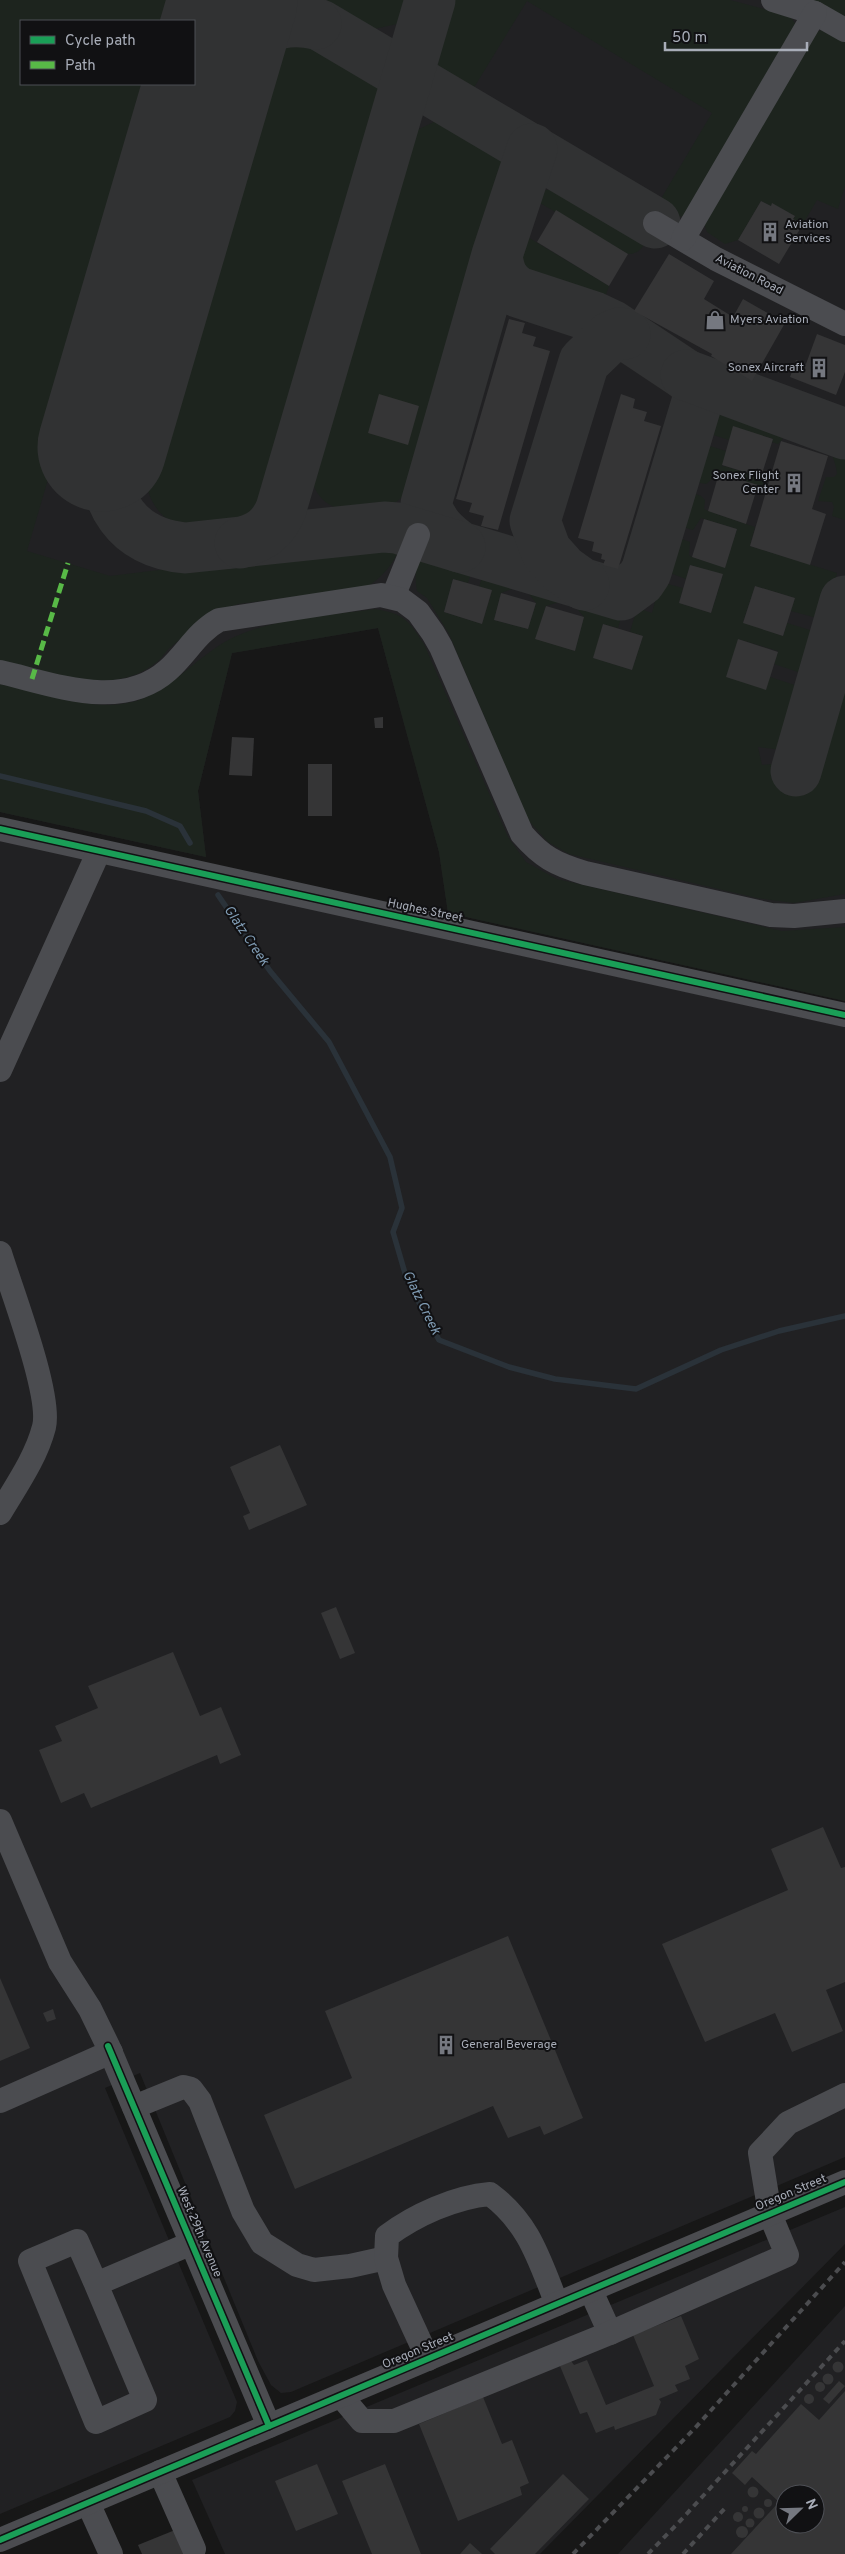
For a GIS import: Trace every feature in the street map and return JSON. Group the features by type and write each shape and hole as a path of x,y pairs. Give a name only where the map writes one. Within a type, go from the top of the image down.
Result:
{"street":[{"path":"773,0 815,13 845,30"},
{"path":"683,239 815,13"},
{"name":"Aviation Road","path":"655,222 716,259 845,324"},
{"path":"393,597 418,535"},
{"path":"0,672 92,692 114,694 133,690 167,671 198,635 219,620 381,595 393,597 402,600 418,612 441,647 522,834 538,853 556,864 585,873 771,915 794,916 845,911"},
{"name":"Hughes Street","path":"0,829 845,1015"},
{"path":"0,1070 99,850"},
{"path":"0,1253 40,1381 44,1425 38,1443 0,1513"},
{"name":"West 29th Avenue","path":"0,1821 60,1962 90,2009 110,2049 269,2426"},
{"path":"0,2101 110,2049"},
{"path":"134,2107 183,2087 192,2090 200,2102 252,2229 262,2243 290,2261 314,2270 350,2266 386,2258"},
{"path":"340,2396 362,2421 394,2421 610,2334 787,2255 770,2214 760,2153 788,2123 845,2095"},
{"name":"Oregon Street","path":"0,2540 557,2304 592,2291 845,2182"},
{"path":"428,2359 394,2285 386,2258 387,2236 405,2222 473,2195 490,2194 509,2208 529,2235 557,2304"},
{"path":"77,2241 96,2284 146,2400 96,2422 30,2261 77,2241"},
{"path":"96,2284 192,2243"},
{"path":"592,2291 610,2334"},
{"path":"160,2472 194,2549"},
{"path":"88,2503 102,2551"}],"shaded area":[{"path":"0,0 845,0 845,1001 448,913 439,852 378,628 232,653 198,791 206,857 0,812"},
{"path":"0,0 189,0 183,20 20,20 20,85 164,85 27,551 110,576 403,540 388,568 378,579 365,588 238,604 229,607 186,634 169,648 158,661 141,672 122,679 102,681 81,680 0,662"},
{"path":"314,0 414,0 397,24 374,29 364,28"},
{"path":"445,0 730,0 790,16 797,26 684,216 677,217 660,207 659,202 712,113 527,1 470,94 444,74 437,64 434,54 436,31"},
{"path":"803,0 845,0 845,23"},
{"path":"825,29 845,39 845,186 838,209 817,200 803,224 793,219 795,216 772,204 771,206 761,201 738,240 725,244 707,232 704,224 816,32"},
{"path":"296,35 330,45 354,58 364,66 379,83 382,96 381,110 268,498 253,519 242,527 194,530 176,525 161,514 155,506 145,479 143,461 260,65 279,42 289,36"},
{"path":"438,120 457,124 479,134 498,149 505,157 509,166 509,186 421,477 399,500 381,511 351,512 330,505 316,490 312,480 313,455 402,151 417,130"},
{"path":"566,189 649,236 643,246 636,253 628,254 533,199 546,190"},
{"path":"521,233 609,286 603,303 519,276 513,252 517,234"},
{"path":"725,396 788,421 782,440 778,444 772,442 773,439 734,427 729,440 704,432 713,403"},
{"path":"834,438 845,443 845,520 832,516 834,507 832,502 818,501 826,477 834,477 837,474 832,453"},
{"path":"700,443 726,451 722,467 761,477 763,472 769,474 763,488 757,490 758,485 716,473 706,484 689,481"},
{"path":"687,491 701,496 705,500 704,509 755,527 750,546 837,573 824,620 791,611 795,598 755,586 743,622 783,636 787,623 820,633 807,675 774,664 778,651 738,639 770,677 804,688 787,745 781,750 758,747 762,765 781,763 779,773 808,781 845,659 845,894 794,903 757,898 569,854 548,842 529,821 449,634 427,598 417,591 417,567 421,557 430,547 475,560 468,583 453,579 444,612 482,624 492,591 479,587 486,564 520,572 517,587 501,593 494,620 528,629 536,603 526,590 531,576 567,587 563,601 546,606 536,639 575,651 584,617 573,604 577,590 625,604 618,628 603,624 594,658 632,670 643,636 630,632 637,608 652,613 660,582 683,588 679,603 711,613 723,575 690,565 686,579 662,570 673,536 690,542 689,555 692,557 725,567 737,529 701,518 693,530 676,525"},
{"path":"375,609 393,613 405,619 424,644 508,837 526,862 557,879 782,931 845,927 845,1001 448,913 439,852 378,628 232,653 198,791 206,857 0,812 0,684 83,703 109,705 128,703 144,698 159,690 215,648 245,632 281,622"},
{"path":"0,840 845,1027 845,2157 291,2392 281,2393 271,2385 258,2361 140,2073 105,2088 237,2402 235,2411 230,2417 0,2514"},
{"path":"845,2207 845,2244 540,2554 225,2554 192,2480"},
{"path":"845,2306 845,2554 618,2554"}],"building":[{"name":"Aviation Services","path":"761,201 771,206 772,203 795,216 793,219 803,224 779,264 738,240"},
{"path":"556,210 628,254 609,286 537,242"},
{"name":"Myers Aviation","path":"669,254 714,281 704,299 733,317 743,299 785,323 752,381 711,356 712,354 634,311"},
{"path":"509,319 525,323 522,333 536,337 533,346 550,351 498,530 481,526 484,516 469,512 472,503 456,499"},
{"name":"Sonex Aircraft","path":"817,334 845,345 845,372 836,395 790,377 796,360 806,364"},
{"path":"379,394 419,406 408,445 368,433"},
{"path":"621,394 635,399 633,408 647,412 644,421 661,426 618,569 603,565 605,560 601,559 602,554 592,551 594,542 578,538"},
{"path":"733,426 773,439 761,477 722,465"},
{"name":"Sonex Flight Center","path":"781,441 828,456 812,509 826,514 810,565 750,546"},
{"path":"719,473 758,485 746,524 708,511"},
{"path":"704,519 737,529 725,568 692,557"},
{"path":"690,565 723,574 711,613 679,603"},
{"path":"453,579 492,590 482,624 444,612"},
{"path":"755,586 795,598 783,636 743,623"},
{"path":"501,593 536,603 528,629 494,620"},
{"path":"546,606 584,617 575,651 535,639"},
{"path":"603,624 643,636 632,670 593,658"},
{"path":"738,639 778,652 766,690 726,677"},
{"path":"383,717 383,728 375,728 374,718"},
{"path":"232,737 254,738 252,776 229,775"},
{"path":"308,764 332,764 332,816 308,816"},
{"path":"280,1445 307,1505 249,1530 243,1516 250,1513 230,1467"},
{"path":"336,1607 355,1653 340,1659 321,1613"},
{"path":"173,1652 200,1716 221,1707 241,1755 220,1764 217,1755 91,1808 84,1793 61,1803 39,1750 62,1741 55,1726 98,1708 88,1686"},
{"path":"823,1827 841,1868 845,1867 845,1982 826,1990 843,2031 792,2052 775,2013 705,2042 662,1944 788,1890 771,1849"},
{"name":"General Beverage","path":"508,1936 583,2118 544,2135 540,2126 508,2138 493,2106 295,2189 264,2115 352,2078 325,2011"},
{"path":"0,1978 30,2048 0,2061"},
{"path":"53,2009 56,2019 47,2022 43,2013"},
{"path":"681,2316 699,2359 685,2366 690,2379 675,2385 678,2391 659,2399 661,2402 656,2415 615,2430 614,2426 596,2433 587,2412 580,2414 560,2366 571,2361 574,2365 587,2360 606,2405 654,2386 633,2335"},
{"path":"836,2362 840,2362 843,2367 842,2371 836,2372 833,2369 833,2365"},
{"path":"826,2374 830,2374 833,2379 832,2383 826,2384 823,2381 823,2377"},
{"path":"839,2381 845,2386 829,2404 823,2399"},
{"path":"818,2382 822,2382 825,2387 824,2391 818,2392 815,2389 815,2385"},
{"path":"845,2391 845,2554 731,2554 775,2506 775,2534 825,2534 825,2484 775,2484 775,2498 752,2477 745,2485 732,2473 752,2451 756,2454 801,2404 819,2420"},
{"path":"807,2394 811,2394 814,2399 813,2403 807,2404 804,2401 804,2397"},
{"path":"483,2397 502,2444 512,2440 529,2483 520,2487 522,2495 458,2521 419,2424"},
{"path":"317,2464 338,2514 296,2531 275,2481"},
{"path":"385,2464 421,2554 372,2554 342,2481"},
{"path":"563,2474 589,2499 535,2554 495,2554 490,2549"},
{"path":"753,2486 759,2492 753,2498 747,2492"},
{"path":"768,2499 772,2503 768,2507 764,2503"},
{"path":"745,2506 748,2509 745,2512 742,2509"},
{"path":"757,2508 761,2508 764,2513 763,2517 757,2518 754,2515 754,2511"},
{"path":"736,2512 740,2512 743,2517 742,2521 736,2522 733,2519 733,2515"},
{"path":"750,2518 755,2523 750,2528 745,2523"},
{"path":"740,2526 744,2526 748,2532 744,2538 740,2538 736,2534 736,2530"},
{"path":"175,2530 185,2554 142,2554 138,2545"},
{"path":"470,2543 482,2554 460,2554"}],"waterway":[{"name":"Glatz Creek","path":"0,776 146,811 180,826 190,843"},
{"name":"Glatz Creek","path":"218,895 270,971 329,1042 390,1157 402,1208 393,1232 407,1280 439,1340 509,1367 555,1379 636,1389 721,1350 779,1331 845,1316"}],"taxiway":[{"path":"254,0 320,25 655,223"},
{"path":"240,543 260,535 270,527 281,509 430,0"},
{"path":"214,68 237,47 259,31 285,23 316,24"},
{"path":"497,255 499,267 505,281 513,289 594,317 611,325 686,375 696,384 700,392 646,572 640,581 621,595 460,547 439,529 426,504 497,255 532,149"},
{"path":"584,585 563,570 546,551 535,521 584,362 610,337 619,333 625,334"},
{"path":"686,375 845,434"},
{"path":"102,447 107,485 113,502 133,528 147,537 164,544 185,548 384,527 397,528 460,547"},
{"path":"796,771 845,601"}],"runway":[{"path":"102,447 233,0"}],"railway":[{"path":"573,2554 695,2428 845,2262"},
{"path":"648,2554 845,2341"},
{"path":"683,2554 727,2506"}],"marked path":[{"path":"32,679 68,563"}],"cycle path":[{"path":"0,829 845,1015"},
{"path":"108,2046 269,2426"},
{"path":"0,2540 845,2182"}],"place":[{"name":"Aviation Services","path":"770,232"},
{"name":"Myers Aviation","path":"715,320"},
{"name":"Sonex Aircraft","path":"819,368"},
{"name":"Sonex Flight Center","path":"794,483"},
{"name":"General Beverage","path":"446,2045"}]}
